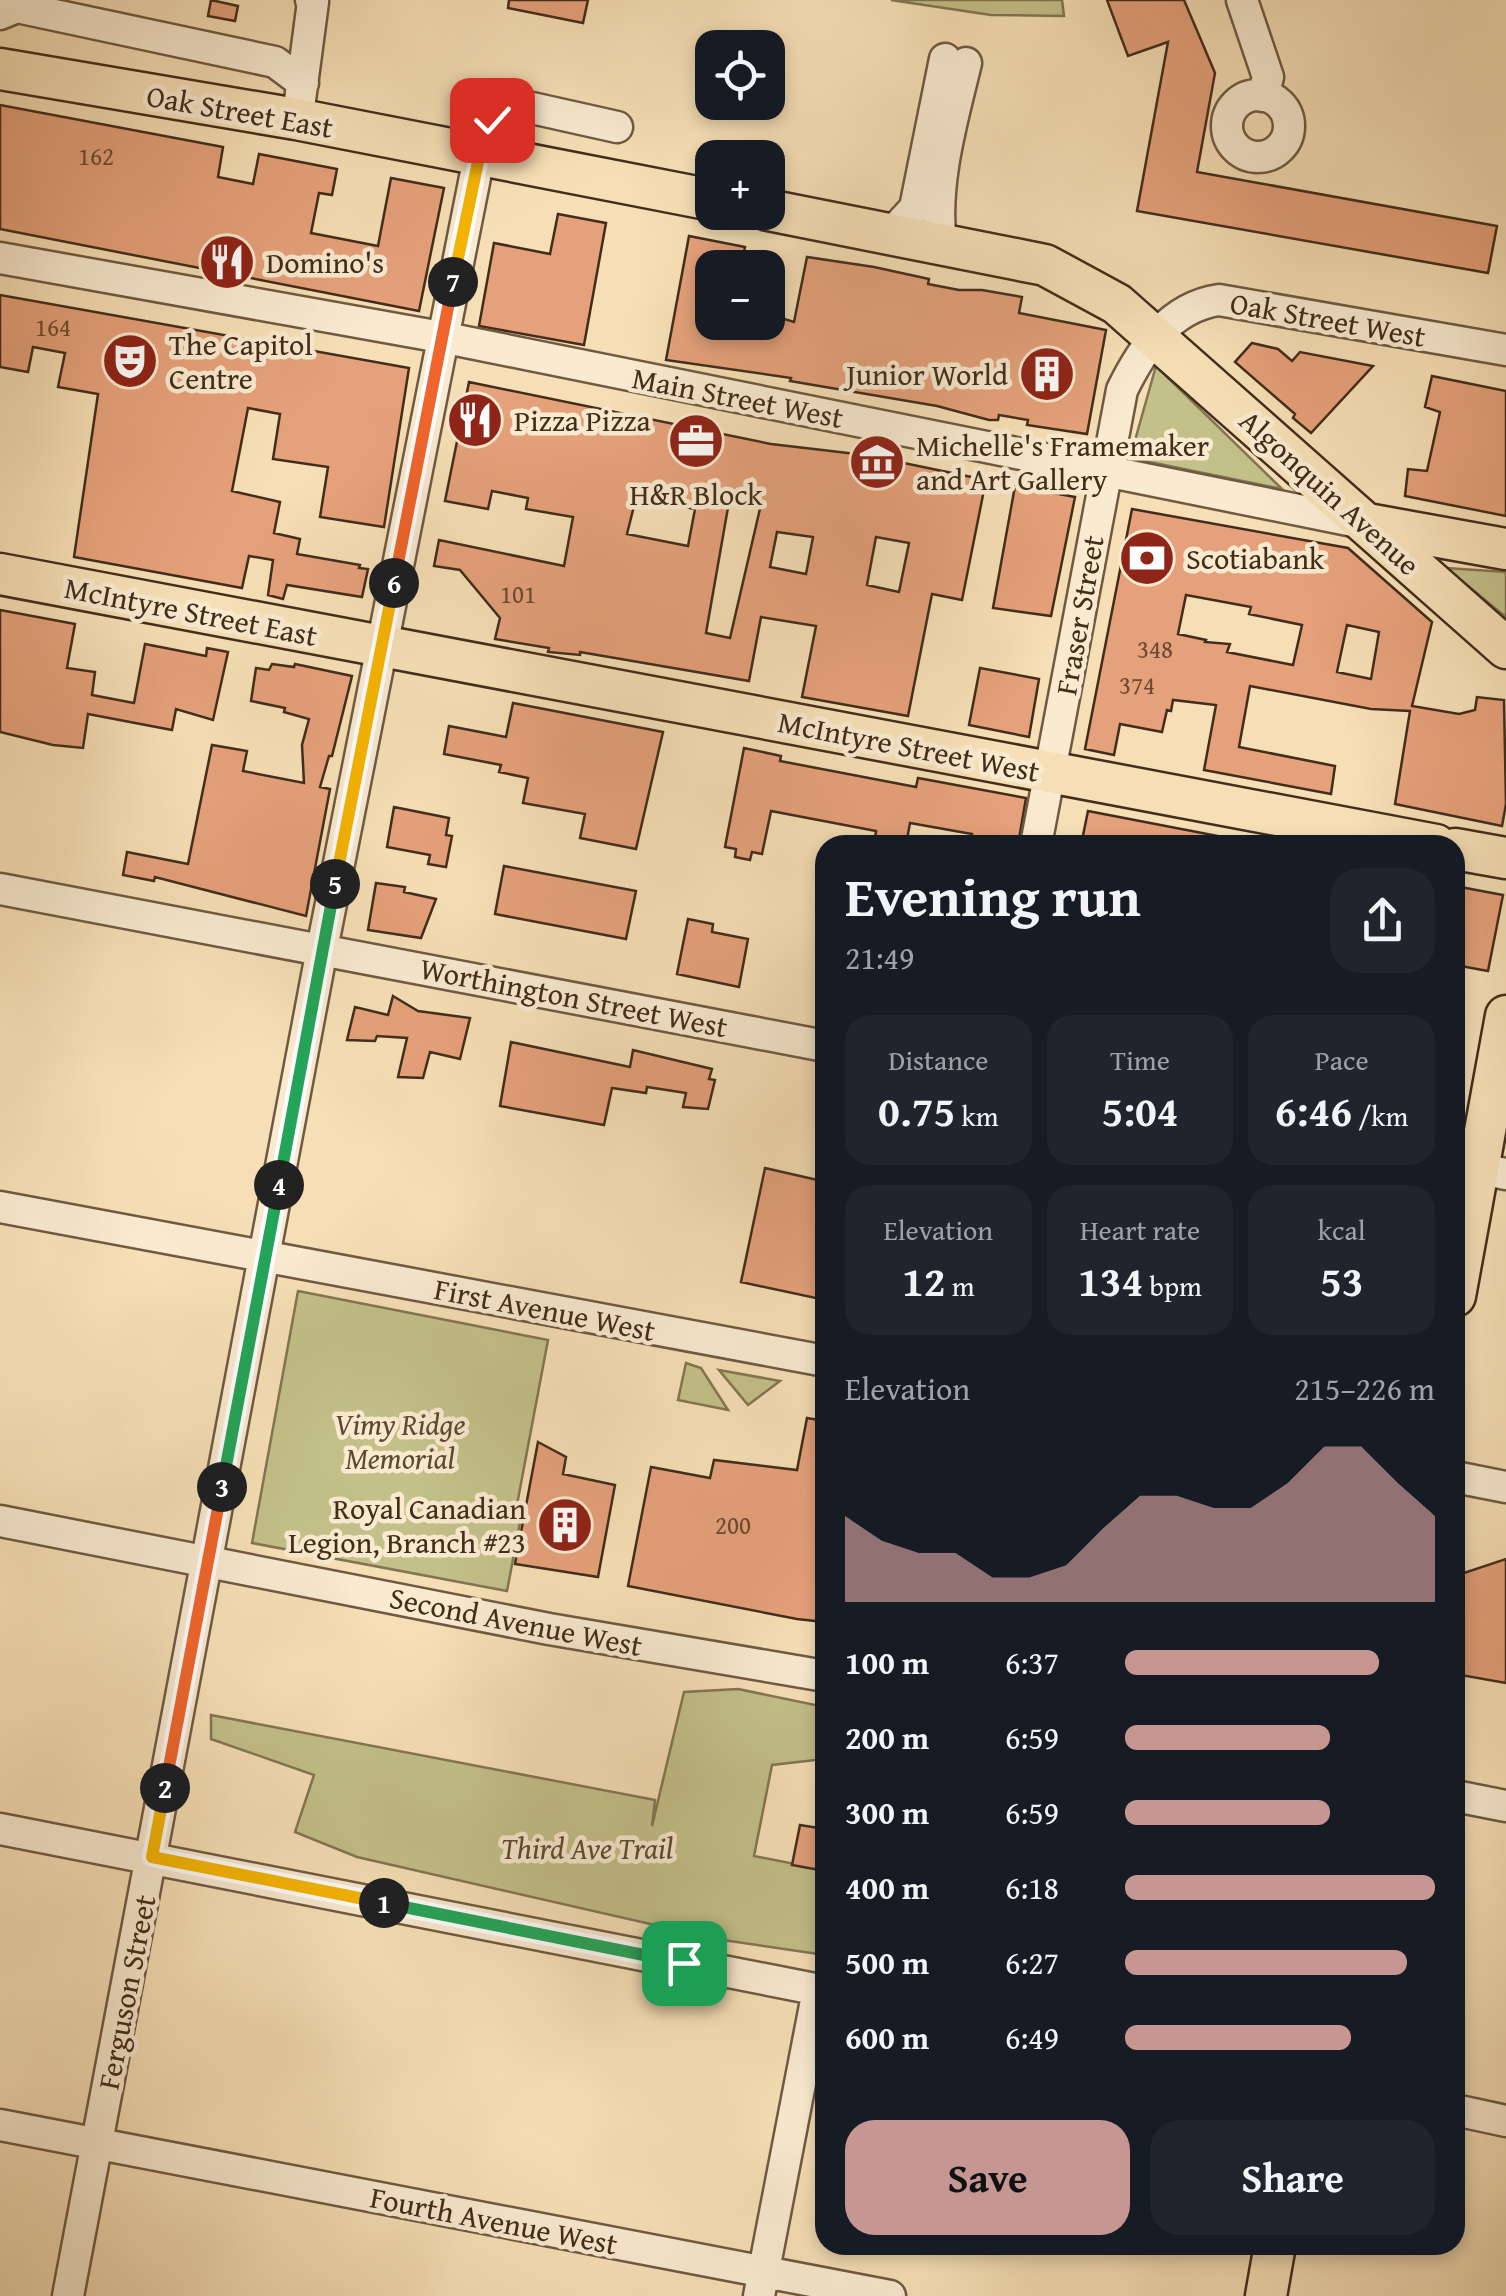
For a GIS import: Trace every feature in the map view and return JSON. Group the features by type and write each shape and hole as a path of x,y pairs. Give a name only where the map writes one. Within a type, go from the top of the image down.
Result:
{"main road":[{"name":"Oak Street East","path":"0,70 299,101 479,157"},
{"path":"479,157 695,197"},
{"path":"785,213 1044,265 1117,304 1156,336"},
{"name":"Algonquin Avenue","path":"1156,336 1506,648"},
{"name":"Main Street West","path":"1363,523 1506,550"},
{"name":"McIntyre Street East","path":"0,574 382,647"},
{"name":"McIntyre Street West","path":"382,647 1383,835"},
{"path":"1465,851 1506,858"},
{"path":"1465,1245 1506,1016"},
{"path":"1266,2296 1273,2255"}],"street":[{"path":"299,101 311,0"},
{"path":"1242,0 1268,76 1263,96"},
{"path":"0,14 16,7 274,62 299,101"},
{"path":"892,233 915,208 956,61 951,126 937,214 941,244"},
{"name":"Ferguson Street","path":"68,2296 322,949 479,157 492,120 508,109 523,106 617,126"},
{"name":"Main Street West","path":"0,258 441,337 1363,523"},
{"name":"Oak Street West","path":"1156,336 1177,315 1199,302 1218,300 1506,350"},
{"name":"Fraser Street","path":"1038,835 1122,390 1136,362 1156,336"},
{"name":"Worthington Street West","path":"0,889 815,1044"},
{"name":"First Avenue West","path":"0,1207 815,1359"},
{"path":"1465,1480 1506,1487"},
{"name":"Second Avenue West","path":"0,1521 549,1629 815,1674"},
{"path":"1465,1798 1506,1806"},
{"path":"0,1829 815,1989"},
{"path":"761,2284 815,2019"},
{"path":"1465,2112 1506,2121"},
{"name":"Fourth Avenue West","path":"0,2125 761,2284 890,2296"}],"green space":[{"path":"891,0 1062,0 1064,16 991,15"},
{"path":"1156,366 1282,489 1130,458"},
{"path":"1446,568 1506,572 1506,617"},
{"name":"Vimy Ridge Memorial","path":"298,1291 548,1340 516,1510 522,1512 507,1591 252,1543"},
{"path":"686,1363 701,1368 728,1410 678,1400"},
{"path":"719,1370 780,1381 748,1405"},
{"name":"Third Ave Trail","path":"738,1689 815,1705 815,1760 772,1765 754,1856 815,1868 815,1954 716,1939 357,1857 295,1832 314,1775 211,1739 211,1715 655,1800 652,1826 684,1692"}],"building":[{"path":"211,0 238,6 235,21 208,16"},
{"path":"509,0 588,0 583,23 508,8"},
{"path":"1107,0 1184,0 1215,73 1197,172 1497,226 1488,273 1137,211 1168,42 1128,56"},
{"path":"0,105 223,147 218,177 253,184 259,154 337,169 332,195 319,193 311,233 378,246 391,178 444,188 419,311 0,229"},
{"path":"558,214 606,223 584,345 479,326 494,243 550,254"},
{"path":"689,236 745,247 695,250 695,340 785,340 785,319 794,322 807,257 874,267 959,290 1022,297 1019,313 1106,330 1087,434 1027,425 1028,420 999,415 998,420 989,420 937,406 790,381 791,378 666,360"},
{"path":"0,295 409,368 384,527 320,517 328,467 273,459 280,414 248,408 232,491 280,502 274,533 300,539 297,554 368,569 362,597 287,585 283,599 268,595 273,560 249,556 242,588 74,557 98,394 58,387 65,353 33,347 28,372 0,367"},
{"path":"1252,343 1278,349 1292,361 1300,352 1373,366 1311,433 1235,362"},
{"path":"1432,376 1506,391 1506,516 1405,496 1408,469 1427,471 1440,412 1425,407"},
{"path":"469,382 771,444 865,455 986,480 962,600 932,594 908,716 802,697 816,626 761,617 749,681 580,652 548,652 549,648 495,639 500,618 460,570 434,566 439,540 564,566 573,517 526,509 528,498 492,491 488,509 445,501","holes":["730,496 762,500 730,638 706,633","636,498 695,509 688,546 627,534","777,532 813,537 806,574 770,567","876,537 909,543 899,592 867,585"]},
{"path":"1015,486 1075,497 1051,616 993,608"},
{"path":"1132,509 1348,548 1432,622 1412,706 1459,714 1475,710 1477,697 1504,700 1506,804 1502,826 1395,804 1410,711 1371,709 1250,686 1239,747 1335,766 1331,794 1204,770 1216,705 1173,700 1162,732 1120,724 1114,755 1085,749","holes":["1186,595 1251,607 1249,614 1302,625 1293,665 1227,652 1230,644 1178,634","1347,625 1379,632 1371,679 1337,672"]},
{"path":"0,610 75,624 67,668 95,672 92,695 134,703 145,644 206,656 207,648 228,652 213,720 176,709 172,730 88,714 83,748 0,732"},
{"path":"272,664 295,664 352,676 320,787 330,789 306,916 155,877 154,881 123,875 127,852 188,864 212,745 247,751 243,771 304,783 302,745 309,719 284,712 285,708 251,701 256,668 269,670"},
{"path":"980,668 1039,679 1029,737 969,725"},
{"path":"513,703 663,732 636,849 580,838 585,814 523,803 528,778 499,772 501,765 444,754 449,726 506,737"},
{"path":"744,748 781,756 780,761 916,787 918,778 1026,798 1020,835 972,835 910,823 908,835 875,835 876,831 771,811 762,854 752,852 750,860 735,857 736,849 725,847"},
{"path":"394,807 449,818 446,835 452,836 446,867 428,864 430,855 387,847"},
{"path":"1088,811 1213,835 1083,835"},
{"path":"504,866 636,891 626,939 495,914"},
{"path":"376,883 405,887 404,892 436,899 421,938 368,930"},
{"path":"1465,888 1503,895 1488,971 1465,967"},
{"path":"688,919 713,924 712,932 748,939 739,987 677,974"},
{"path":"393,996 418,1011 470,1018 460,1059 430,1052 423,1078 398,1077 407,1038 347,1040 355,1007 388,1015"},
{"path":"511,1042 630,1067 633,1050 712,1069 709,1079 715,1080 708,1109 683,1107 686,1093 647,1087 646,1093 612,1088 604,1125 500,1106"},
{"path":"765,1168 815,1179 815,1298 741,1282"},
{"path":"807,1418 815,1419 815,1621 628,1586 651,1467 710,1478 714,1460 797,1470"},
{"name":"Royal Canadian Legion, Branch #23","path":"538,1442 566,1457 563,1474 615,1485 598,1577 515,1564"},
{"path":"1506,1559 1506,1683 1465,1676 1465,1573"},
{"path":"800,1825 815,1827 815,1869 792,1865"}],"place":[{"name":"Domino's","path":"227,262"},
{"name":"The Capitol Centre","path":"130,361"},
{"name":"Junior World","path":"1047,374"},
{"name":"Pizza Pizza","path":"475,420"},
{"name":"H&R Block","path":"696,441"},
{"name":"Michelle's Framemaker and Art Gallery","path":"877,462"},
{"name":"Scotiabank","path":"1147,558"},
{"name":"Royal Canadian Legion, Branch #23","path":"565,1525"}],"route":[{"path":"492,120 479,157 441,337 152,1857 684,1963"}]}
